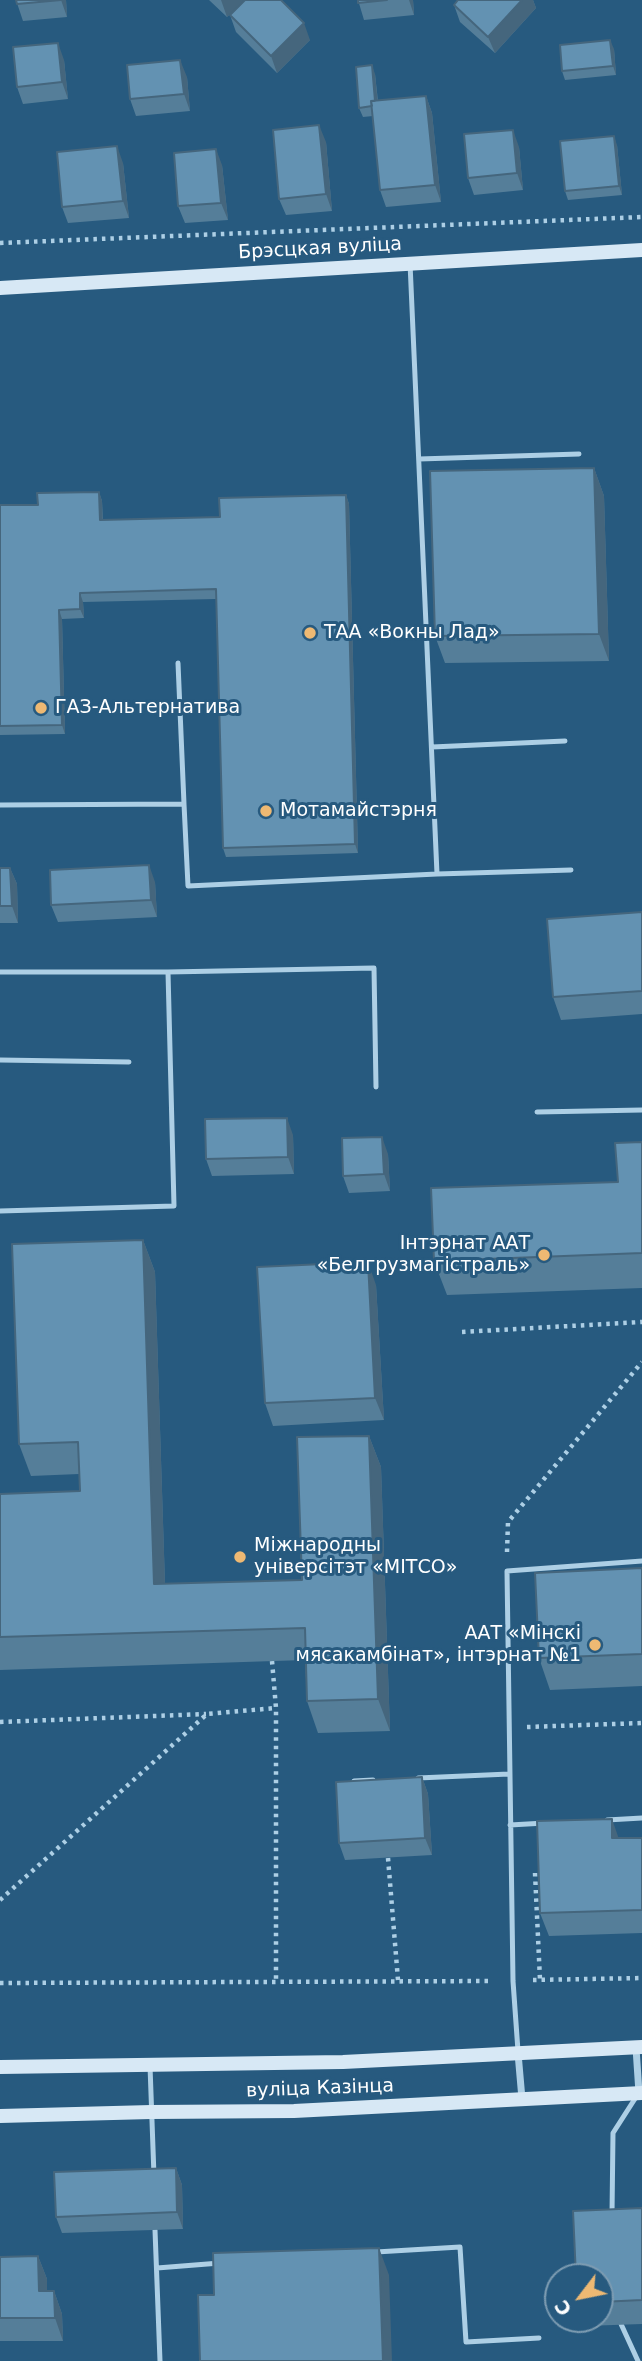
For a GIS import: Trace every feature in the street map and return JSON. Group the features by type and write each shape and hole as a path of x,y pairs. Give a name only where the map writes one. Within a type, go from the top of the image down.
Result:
{"main road":[{"name":"Брэсцкая вуліца","path":"0,288 642,250"},
{"name":"вуліца Казінца","path":"0,2067 343,2062 639,2047"},
{"name":"вуліца Казінца","path":"0,2116 294,2111 641,2095"}],"street":[{"path":"639,2047 641,2095"},
{"path":"519,2053 522,2100"}],"lane":[{"path":"410,263 437,874"},
{"path":"419,459 579,454"},
{"path":"178,663 188,886 571,870"},
{"path":"432,747 565,741"},
{"path":"0,805 184,804"},
{"path":"0,972 373,968 376,1087"},
{"path":"0,1211 174,1206 168,972"},
{"path":"0,1060 128,1062"},
{"path":"537,1112 642,1110"},
{"path":"519,2053 513,1981 507,1571 642,1561"},
{"path":"407,1779 509,1774"},
{"path":"354,1781 380,1780"},
{"path":"601,1820 642,1818"},
{"path":"510,1825 546,1823"},
{"path":"150,2065 154,2186"},
{"path":"612,2221 613,2133 641,2095"},
{"path":"155,2230 160,2361"},
{"path":"363,2253 460,2246 466,2342 539,2338"},
{"path":"157,2267 226,2263"},
{"path":"621,2324 638,2361"}],"path":[{"path":"0,243 642,218"},
{"path":"462,1332 642,1322"},
{"path":"507,1571 508,1522 642,1362"},
{"path":"272,1661 276,1708 275,1980"},
{"path":"0,1721 207,1714 276,1708"},
{"path":"0,1900 207,1714"},
{"path":"510,1727 642,1723"},
{"path":"533,1824 540,1980"},
{"path":"388,1858 398,1980"},
{"path":"0,1983 642,1978"}],"building":[{"path":"16,0 61,0 17,4"},
{"path":"245,0 281,0 304,23 271,56 230,15"},
{"path":"358,0 387,0 358,3"},
{"path":"458,0 522,0 488,37 454,5"},
{"path":"610,40 613,66 562,71 560,45"},
{"path":"58,43 62,82 17,87 13,47"},
{"path":"180,60 184,94 130,99 127,65"},
{"path":"372,65 375,101 371,101 372,106 359,108 356,67"},
{"path":"426,96 435,185 380,190 371,101"},
{"path":"319,125 326,194 279,199 273,130"},
{"path":"513,130 517,173 468,178 464,134"},
{"path":"614,136 619,186 565,191 560,141"},
{"path":"117,146 123,201 62,207 57,152"},
{"path":"216,149 221,203 178,206 174,153"},
{"path":"594,468 599,634 435,636 430,471"},
{"path":"99,492 100,520 220,517 219,498 346,495 355,844 223,848 216,589 80,593 80,609 59,610 62,725 0,726 0,505 38,505 37,493"},
{"path":"149,865 151,900 51,905 50,870"},
{"path":"0,868 10,868 12,906 0,906"},
{"path":"642,912 642,991 553,997 547,919"},
{"path":"287,1118 288,1157 206,1159 205,1119"},
{"path":"382,1137 384,1174 343,1176 342,1138"},
{"path":"642,1142 642,1253 434,1261 431,1188 618,1182 615,1143"},
{"path":"143,1240 154,1584 302,1580 297,1437 369,1436 378,1699 307,1701 305,1628 0,1637 0,1494 80,1491 78,1442 19,1444 12,1244"},
{"path":"368,1262 375,1398 265,1403 257,1267"},
{"path":"642,1568 642,1654 539,1658 535,1573"},
{"path":"422,1777 425,1838 339,1843 336,1782"},
{"path":"612,1819 612,1838 642,1838 642,1910 540,1913 537,1821"},
{"path":"176,2168 177,2212 56,2217 54,2172"},
{"path":"642,2208 642,2300 614,2301 614,2263 575,2263 573,2211"},
{"path":"379,2248 383,2361 200,2361 198,2295 214,2295 213,2253"},
{"path":"38,2256 39,2291 54,2291 55,2318 0,2318 0,2257"}],"place":[{"name":"ТАА «Вокны Лад»","path":"310,633"},
{"name":"ГАЗ-Альтернатива","path":"41,708"},
{"name":"Мотамайстэрня","path":"266,811"},
{"name":"Інтэрнат ААТ «Белгрузмагістраль»","path":"544,1255"},
{"name":"Міжнародны універсітэт «МІТСО»","path":"240,1557"},
{"name":"ААТ «Мінскі мясакамбінат», інтэрнат №1","path":"595,1645"}]}
